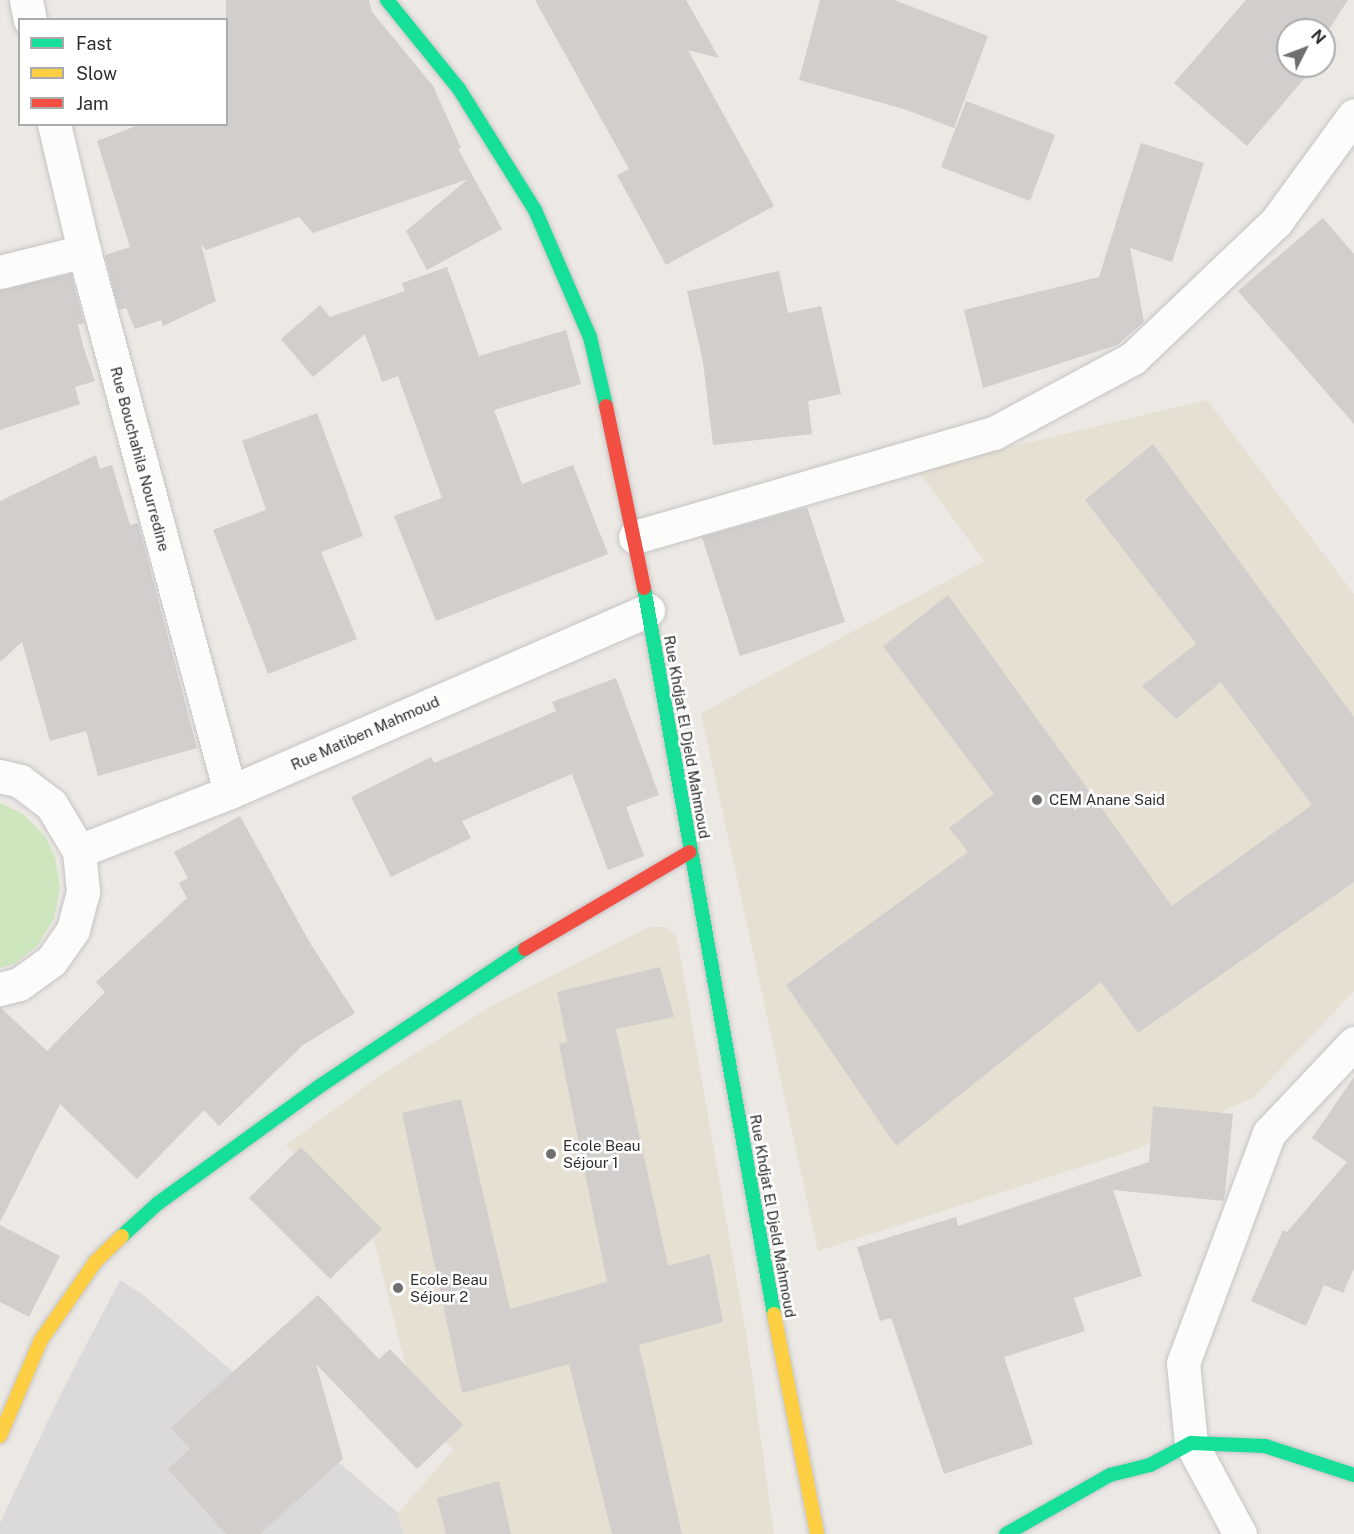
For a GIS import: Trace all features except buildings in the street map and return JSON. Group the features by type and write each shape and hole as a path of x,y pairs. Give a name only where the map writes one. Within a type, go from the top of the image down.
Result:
{"street":[{"path":"26,0 30,18"},
{"name":"Rue Khdjat El Djeld Mahmoud","path":"387,0 459,89 535,210 590,337 635,537 690,852 817,1534"},
{"path":"635,537 994,433 1133,358 1276,222 1354,115"},
{"name":"Rue Bouchahila Nourredine","path":"54,126 84,251 230,792"},
{"path":"0,272 84,251"},
{"name":"Rue Matiben Mahmoud","path":"79,851 230,792 648,610"},
{"path":"0,776 20,782 51,804 79,851 83,892 73,930 51,961 19,984 0,989"},
{"path":"0,1436 41,1340 96,1262 157,1204 317,1088 568,920 690,852"},
{"path":"1240,1534 1191,1443 1183,1363 1269,1133 1354,1043"},
{"path":"1006,1534 1110,1475 1150,1465 1191,1443 1265,1446 1354,1475"}],"shaded area":[{"name":"CEM Anane Said","path":"1207,400 1354,594 1354,991 1254,1097 1137,1149 818,1251 701,713 984,561 917,469"},
{"name":"Ecole Beau Séjour 1","path":"649,927 667,927 677,938 747,1339 774,1534 404,1534 398,1513 453,1450 418,1414 373,1236 286,1145 378,1077 493,1005"},
{"path":"120,1280 142,1294 398,1513 404,1534 0,1534 0,1523 60,1395"}],"green space":[{"path":"0,803 23,814 45,836 55,857 60,888 54,918 38,945 14,964 0,968"}],"traffic: fast":[{"path":"387,0 459,89 535,210 590,337 606,406"},
{"path":"644,588 774,1314"},
{"path":"122,1236 157,1204 317,1088 525,949"},
{"path":"1006,1534 1110,1475 1150,1465 1191,1443 1265,1446 1354,1475"}],"traffic: slow":[{"path":"0,1436 41,1340 96,1261 122,1236"},
{"path":"774,1314 817,1534"}],"traffic: jam":[{"path":"606,406 644,588"},
{"path":"525,949 690,852"}],"place":[{"name":"CEM Anane Said","path":"1037,800"},
{"name":"Ecole Beau Séjour 1","path":"551,1154"},
{"name":"Ecole Beau Séjour 2","path":"398,1288"}]}
